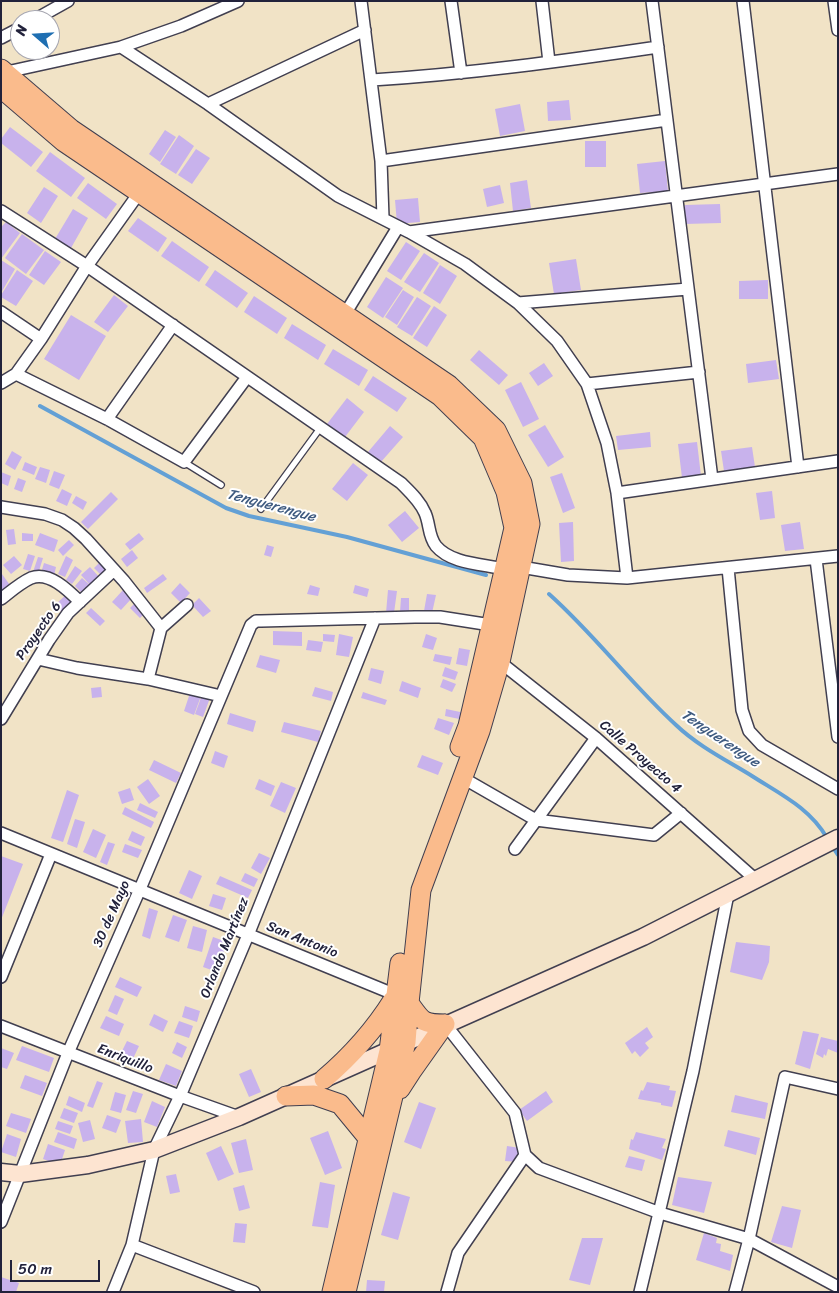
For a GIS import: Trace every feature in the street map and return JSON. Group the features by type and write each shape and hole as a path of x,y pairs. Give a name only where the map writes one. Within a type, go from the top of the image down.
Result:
{"main road":[{"path":"2,76 64,142 140,193 342,320"},
{"path":"2,76 71,129 342,320 440,396 483,438 506,492 514,528 513,568 500,662 480,732 421,890 402,999 332,1292"},
{"path":"346,1292 406,1042 402,999 410,886 468,726 492,625 513,568"},
{"path":"1,1172 20,1174 88,1165 154,1150 239,1117 643,937 838,838"},
{"path":"402,999 420,1019 429,1024 445,1024"},
{"path":"324,1079 350,1057 402,999"},
{"path":"390,1106 445,1024"},
{"path":"286,1096 314,1095 340,1104 368,1138"}],"street":[{"path":"52,10 68,1"},
{"path":"2,76 122,47 181,26 238,1"},
{"path":"361,1 381,161 383,218"},
{"path":"451,1 461,72"},
{"path":"542,1 549,62"},
{"path":"652,1 712,479"},
{"path":"743,1 798,467"},
{"path":"834,1 838,30"},
{"path":"208,104 365,30"},
{"path":"122,47 208,104 338,196 409,232 464,264 518,303 557,341 587,384 607,443 617,493 627,578"},
{"path":"372,80 549,62 658,47"},
{"path":"381,161 667,120"},
{"path":"409,232 838,174"},
{"path":"1,383 16,374 87,266 140,193"},
{"path":"1,211 87,266 401,483 415,497 426,514 435,545 456,559 568,575 627,578 838,556"},
{"path":"342,320 398,227"},
{"path":"518,303 688,289"},
{"path":"1,312 40,340"},
{"path":"107,419 172,324"},
{"path":"587,384 699,372"},
{"path":"16,374 107,419 184,462 247,377"},
{"path":"617,493 838,461"},
{"path":"1,507 46,514 62,520 86,538 161,628"},
{"path":"816,559 838,737"},
{"path":"728,568 742,710 749,732 762,744 838,790"},
{"name":"Proyecto 6","path":"1,719 68,613 114,570"},
{"path":"1,599 25,582 39,577 47,578 57,583 80,602"},
{"path":"148,679 161,628 187,605"},
{"path":"375,618 440,617 492,625"},
{"name":"30 de Mayo","path":"1,1222 68,1053 140,889 251,625 256,621 375,618"},
{"name":"Orlando Martínez","path":"113,1292 132,1245 154,1150 180,1096 248,934 375,618"},
{"path":"38,659 76,668 148,679 221,696"},
{"name":"Calle Proyecto 4","path":"500,662 596,738 756,880"},
{"path":"516,848 596,738"},
{"path":"463,778 536,820 654,835 681,813"},
{"name":"San Antonio","path":"1,833 402,999"},
{"path":"1,977 51,854"},
{"path":"640,1292 693,1071 728,894"},
{"path":"445,1024 515,1112 525,1154 539,1168 660,1213 749,1239 838,1287"},
{"name":"Enriquillo","path":"1,1026 239,1117"},
{"path":"735,1292 749,1239 785,1077 838,1090"},
{"path":"446,1292 458,1253 525,1154"},
{"path":"132,1245 222,1286 254,1292"}],"lane":[{"path":"262,508 321,427"},
{"path":"184,462 220,484"}],"building":[{"path":"569,100 571,120 548,121 547,102"},
{"path":"520,104 525,131 500,136 495,109"},
{"path":"10,127 43,152 31,167 1,143 1,139"},
{"path":"165,130 176,137 160,162 149,154"},
{"path":"179,135 194,146 176,174 160,164"},
{"path":"585,141 606,141 606,167 585,167"},
{"path":"196,149 210,158 192,184 178,175"},
{"path":"50,152 85,178 71,197 36,171"},
{"path":"665,161 668,191 640,193 637,164"},
{"path":"527,180 531,208 513,211 510,183"},
{"path":"88,183 117,204 106,219 77,198"},
{"path":"500,185 504,203 487,207 483,189"},
{"path":"44,187 58,196 41,223 27,213"},
{"path":"418,198 420,222 397,224 395,200"},
{"path":"720,204 721,223 685,224 685,205"},
{"path":"73,209 88,218 71,248 55,239"},
{"path":"138,218 167,238 158,252 128,231"},
{"path":"6,222 20,233 1,259 1,227"},
{"path":"22,234 44,250 26,274 5,258"},
{"path":"172,241 209,267 199,282 161,256"},
{"path":"406,242 420,251 401,280 387,271"},
{"path":"45,251 61,262 44,285 29,275"},
{"path":"424,253 439,263 420,292 404,282"},
{"path":"576,259 581,290 554,294 549,263"},
{"path":"1,260 15,269 1,293"},
{"path":"440,265 457,276 440,304 423,293"},
{"path":"17,270 33,281 16,306 1,297 1,295"},
{"path":"215,270 248,293 237,308 205,285"},
{"path":"386,277 403,288 383,318 367,307"},
{"path":"768,280 768,299 739,299 739,281"},
{"path":"403,290 414,297 397,325 385,317"},
{"path":"114,295 128,306 108,332 94,322"},
{"path":"254,296 287,318 277,334 244,312"},
{"path":"417,297 431,306 412,336 397,327"},
{"path":"434,306 447,315 427,347 413,338"},
{"path":"71,315 106,336 79,380 44,359"},
{"path":"292,324 326,345 318,360 284,338"},
{"path":"333,349 368,370 359,386 324,364"},
{"path":"479,350 508,375 499,385 470,360"},
{"path":"776,360 779,379 748,383 746,364"},
{"path":"544,363 553,376 538,386 529,373"},
{"path":"373,376 407,398 397,412 364,390"},
{"path":"521,382 539,419 523,427 505,390"},
{"path":"347,398 364,412 345,437 327,424"},
{"path":"545,425 564,457 548,467 528,435"},
{"path":"390,426 403,437 380,463 368,452"},
{"path":"650,432 651,447 618,450 616,436"},
{"path":"697,442 701,476 682,478 678,444"},
{"path":"752,447 755,467 724,471 721,451"},
{"path":"12,451 22,457 15,470 5,464"},
{"path":"25,462 37,467 34,475 22,470"},
{"path":"353,463 368,475 347,501 332,489"},
{"path":"40,467 50,470 46,483 35,479"},
{"path":"54,471 65,475 59,489 49,485"},
{"path":"1,472 11,476 8,486 1,483"},
{"path":"562,473 575,508 563,513 550,477"},
{"path":"18,478 26,481 22,492 14,489"},
{"path":"62,489 72,494 67,506 56,501"},
{"path":"772,491 775,518 760,520 756,493"},
{"path":"111,492 118,499 88,529 81,522"},
{"path":"76,496 87,502 83,510 72,503"},
{"path":"405,511 419,528 402,542 388,525"},
{"path":"573,522 574,561 561,562 559,523"},
{"path":"800,522 804,549 785,551 781,525"},
{"path":"14,529 16,544 8,545 6,530"},
{"path":"22,533 33,534 33,541 22,541"},
{"path":"40,533 58,540 54,552 35,545"},
{"path":"139,533 144,539 130,550 125,544"},
{"path":"69,540 74,545 63,556 58,550"},
{"path":"267,545 274,547 271,557 264,555"},
{"path":"132,550 138,558 127,567 121,559"},
{"path":"28,554 35,556 30,571 23,569"},
{"path":"14,556 22,565 11,574 3,565"},
{"path":"66,556 73,560 65,577 58,574"},
{"path":"38,557 43,558 38,574 33,572"},
{"path":"101,561 109,569 102,576 94,568"},
{"path":"44,563 56,567 54,576 41,573"},
{"path":"75,566 82,571 72,584 66,580"},
{"path":"90,567 101,579 92,587 81,575"},
{"path":"163,574 167,579 147,593 144,588"},
{"path":"1,575 12,588 1,596"},
{"path":"82,578 91,586 83,594 75,586"},
{"path":"180,583 190,593 181,603 171,593"},
{"path":"310,585 320,588 318,596 307,594"},
{"path":"355,585 369,589 367,597 353,593"},
{"path":"123,590 132,598 121,610 112,602"},
{"path":"388,590 397,591 394,613 386,613"},
{"path":"67,594 75,602 63,614 55,605"},
{"path":"427,594 436,595 432,613 424,611"},
{"path":"199,598 211,611 203,617 192,605"},
{"path":"401,598 409,598 409,613 400,612"},
{"path":"136,602 146,612 140,618 130,608"},
{"path":"91,608 105,621 100,626 86,613"},
{"path":"273,631 302,632 302,646 273,645"},
{"path":"323,634 335,635 334,642 323,641"},
{"path":"339,634 353,637 349,657 336,655"},
{"path":"426,634 437,638 433,650 422,647"},
{"path":"308,640 323,642 321,652 306,650"},
{"path":"459,648 470,650 467,666 456,664"},
{"path":"435,654 452,657 450,665 433,661"},
{"path":"260,655 280,660 276,673 256,667"},
{"path":"445,667 458,672 455,680 442,676"},
{"path":"371,668 384,671 381,684 368,680"},
{"path":"443,679 456,684 452,692 440,687"},
{"path":"402,681 421,688 418,698 399,691"},
{"path":"101,687 102,697 92,698 91,688"},
{"path":"315,687 333,692 331,701 312,696"},
{"path":"363,692 387,700 385,705 361,698"},
{"path":"190,693 201,696 194,715 184,711"},
{"path":"202,695 210,698 203,717 195,714"},
{"path":"446,709 465,713 464,720 445,716"},
{"path":"230,713 256,721 253,732 227,724"},
{"path":"438,718 454,723 449,735 434,729"},
{"path":"284,722 321,731 318,742 281,732"},
{"path":"215,751 228,756 224,768 211,763"},
{"path":"422,755 443,763 438,775 417,767"},
{"path":"154,760 181,773 176,783 149,770"},
{"path":"148,779 160,796 149,804 137,787"},
{"path":"259,779 275,786 271,796 255,789"},
{"path":"281,782 296,788 285,813 270,806"},
{"path":"130,788 134,800 122,804 118,792"},
{"path":"67,790 79,795 63,842 51,838"},
{"path":"140,803 158,812 155,818 137,810"},
{"path":"125,807 154,822 151,828 122,814"},
{"path":"75,819 85,822 77,848 67,844"},
{"path":"93,829 106,835 96,858 83,852"},
{"path":"132,831 145,837 141,846 128,840"},
{"path":"108,842 115,844 107,865 100,862"},
{"path":"125,844 142,850 138,858 122,852"},
{"path":"259,853 270,858 261,874 251,868"},
{"path":"1,856 23,864 1,920"},
{"path":"189,870 202,876 192,899 179,893"},
{"path":"245,873 258,879 254,887 241,881"},
{"path":"220,876 252,890 248,898 216,884"},
{"path":"213,894 226,898 222,910 209,906"},
{"path":"149,908 158,911 150,939 142,936"},
{"path":"173,915 187,920 179,942 165,937"},
{"path":"193,926 207,930 202,952 187,948"},
{"path":"213,937 227,942 217,972 203,967"},
{"path":"736,942 770,946 769,962 762,980 730,972"},
{"path":"120,977 142,987 137,997 115,987"},
{"path":"115,995 124,999 117,1015 108,1011"},
{"path":"185,1006 200,1011 197,1022 182,1017"},
{"path":"154,1014 168,1021 163,1032 149,1025"},
{"path":"106,1016 124,1024 119,1036 100,1028"},
{"path":"179,1021 193,1026 189,1038 174,1033"},
{"path":"647,1027 653,1037 645,1043 649,1048 640,1057 635,1051 632,1054 625,1043"},
{"path":"803,1031 819,1034 810,1069 795,1064"},
{"path":"821,1037 838,1041 838,1053 828,1049 826,1056 824,1054 823,1058 816,1054"},
{"path":"127,1041 139,1046 130,1065 118,1059"},
{"path":"177,1042 187,1047 182,1058 172,1053"},
{"path":"22,1046 54,1058 49,1072 16,1060"},
{"path":"1,1048 14,1053 7,1069 1,1067"},
{"path":"166,1064 182,1071 176,1086 159,1080"},
{"path":"251,1069 261,1092 249,1097 239,1074"},
{"path":"25,1075 47,1083 42,1096 20,1088"},
{"path":"97,1081 103,1083 93,1108 87,1106"},
{"path":"647,1082 670,1086 669,1090 676,1091 672,1107 638,1099 641,1090 643,1091"},
{"path":"133,1091 143,1094 136,1113 126,1110"},
{"path":"546,1091 553,1102 527,1121 519,1110"},
{"path":"115,1092 126,1095 121,1113 110,1110"},
{"path":"735,1095 768,1103 765,1119 731,1112"},
{"path":"69,1096 85,1103 82,1112 66,1105"},
{"path":"152,1101 165,1107 157,1127 144,1122"},
{"path":"419,1102 436,1108 421,1149 404,1142"},
{"path":"64,1108 78,1113 74,1123 60,1118"},
{"path":"11,1113 31,1119 26,1133 6,1126"},
{"path":"107,1115 121,1120 116,1133 102,1128"},
{"path":"141,1119 143,1142 128,1143 125,1121"},
{"path":"90,1120 95,1139 83,1142 78,1123"},
{"path":"58,1121 73,1126 70,1134 55,1129"},
{"path":"728,1130 760,1138 756,1155 724,1146"},
{"path":"328,1131 342,1168 325,1175 310,1138"},
{"path":"58,1132 77,1139 74,1149 54,1142"},
{"path":"636,1132 666,1139 662,1148 666,1149 662,1160 629,1149 631,1139 633,1140"},
{"path":"7,1134 21,1139 16,1157 1,1152"},
{"path":"246,1139 253,1170 239,1173 231,1143"},
{"path":"48,1144 65,1150 60,1165 43,1159"},
{"path":"221,1146 234,1174 218,1181 206,1153"},
{"path":"507,1146 520,1148 518,1162 505,1161"},
{"path":"629,1156 645,1160 642,1171 625,1167"},
{"path":"176,1174 180,1192 170,1194 166,1176"},
{"path":"678,1177 712,1182 704,1213 672,1205"},
{"path":"320,1182 335,1185 328,1228 312,1226"},
{"path":"244,1185 250,1208 239,1211 233,1188"},
{"path":"393,1192 410,1197 398,1240 381,1235"},
{"path":"782,1206 801,1210 792,1248 771,1242"},
{"path":"235,1223 247,1224 245,1243 233,1242"},
{"path":"704,1233 717,1238 716,1243 721,1244 720,1251 733,1255 730,1271 696,1260"},
{"path":"582,1238 603,1238 590,1285 569,1280"},
{"path":"1,1277 19,1283 16,1292 1,1292"},
{"path":"367,1280 385,1281 384,1292 366,1292"}],"waterway":[{"name":"Tenguerengue","path":"40,406 226,508 249,516 347,537 486,575"},
{"name":"Tenguerengue","path":"549,594 685,733 712,752 794,802 812,818 827,838"},
{"name":"Tenguerengue","path":"832,846 838,855"}]}
